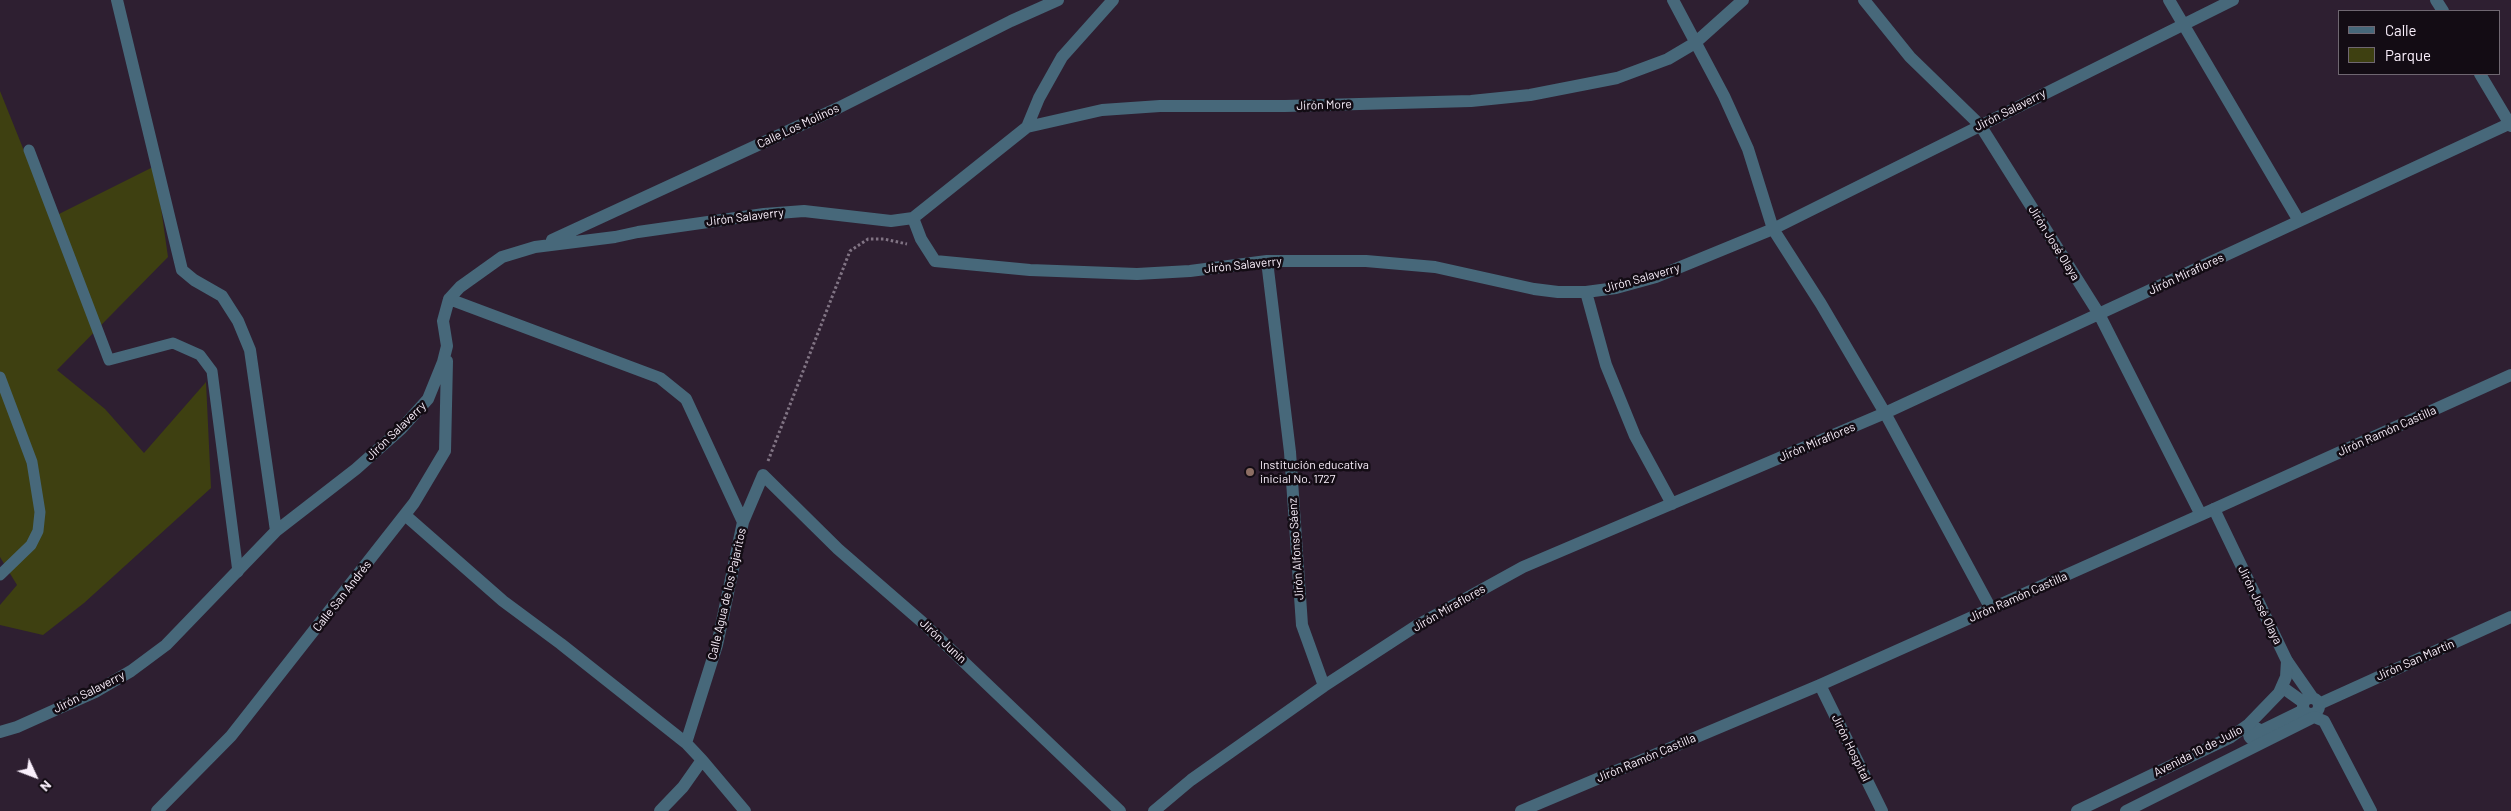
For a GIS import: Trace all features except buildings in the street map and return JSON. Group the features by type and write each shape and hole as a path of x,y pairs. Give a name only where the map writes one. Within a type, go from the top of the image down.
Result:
{"street":[{"path":"117,0 182,270 194,280 222,296 238,321 250,350 276,531"},
{"name":"Calle Los Molinos","path":"534,247 572,232 608,212 838,108 1011,20 1058,0"},
{"path":"1027,127 1039,98 1062,57 1114,0"},
{"path":"1673,0 1724,96 1748,149 1773,229 1821,304 1885,413 1991,609"},
{"name":"Jirón More","path":"913,218 1027,127 1102,110 1160,106 1285,106 1471,101 1530,95 1633,73 1668,59 1695,43 1743,0"},
{"name":"Jirón José Olaya","path":"1864,0 1910,57 1980,125 2098,314 2201,515"},
{"path":"2169,0 2299,221"},
{"name":"Jirón Salaverry","path":"935,261 1030,270 1137,274 1190,271 1267,261 1366,261 1435,267 1534,289 1586,292 1616,288 1656,277 1773,229 2233,0"},
{"path":"2481,75 2510,124"},
{"name":"Jirón Miraflores","path":"1154,811 1190,780 1324,686 1416,626 1523,567 1885,413 2510,124"},
{"name":"Jirón Salaverry","path":"449,299 460,287 502,257 534,247 615,237 764,214 804,211 891,221 913,218"},
{"path":"913,218 921,239 935,261"},
{"name":"Jirón Alfonso Sáenz","path":"1267,261 1290,452 1302,625 1324,686"},
{"path":"1586,292 1610,374 1635,436 1672,504"},
{"path":"448,346 443,321 449,299 660,378 686,399 743,522"},
{"name":"Jirón Salaverry","path":"0,732 49,713 131,671 166,645 276,531 356,469 402,429 428,399 448,346"},
{"name":"Calle San Andrés","path":"157,811 231,736 405,515 445,451 448,346"},
{"name":"Jirón Ramón Castilla","path":"1521,811 1820,685 2214,510 2511,375"},
{"name":"Calle Agua de los Pajaritos","path":"686,744 717,645 743,522 763,475"},
{"name":"Jirón Junín","path":"763,475 838,550 922,622 1120,811"},
{"name":"Jirón José Olaya","path":"2214,510 2312,709 2324,721 2371,811"},
{"path":"405,515 503,601 561,644 686,744 745,811"},
{"name":"Jirón San Martín","path":"2312,709 2511,617"},
{"name":"Avenida 10 de Julio","path":"2256,733 2268,707 2282,687 2286,677 2287,661"},
{"name":"Jirón Hospital","path":"1820,685 1882,811"},
{"path":"2282,687 2312,709"},
{"name":"Avenida 10 de Julio","path":"2126,811 2148,800 2256,733 2312,709"},
{"name":"Avenida 10 de Julio","path":"2078,811 2098,807 2138,782 2230,737 2256,733"},
{"path":"660,811 683,787 702,760"},
{"path":"2138,782 2148,800"}],"lane":[{"path":"29,150 109,360 174,343 200,355 212,371 238,572"},
{"path":"0,377 32,462 40,512 38,531 31,545 0,575"}],"path":[{"path":"763,475 850,251 868,239 884,239 914,246 935,261"}],"green space":[{"path":"0,91 51,218 155,166 168,257 57,370 105,409 144,453 206,382 211,488 84,603 43,635 0,625 0,605 17,585 0,557"}],"place":[{"name":"Institución educativa inicial No. 1727","path":"1250,472"}]}
